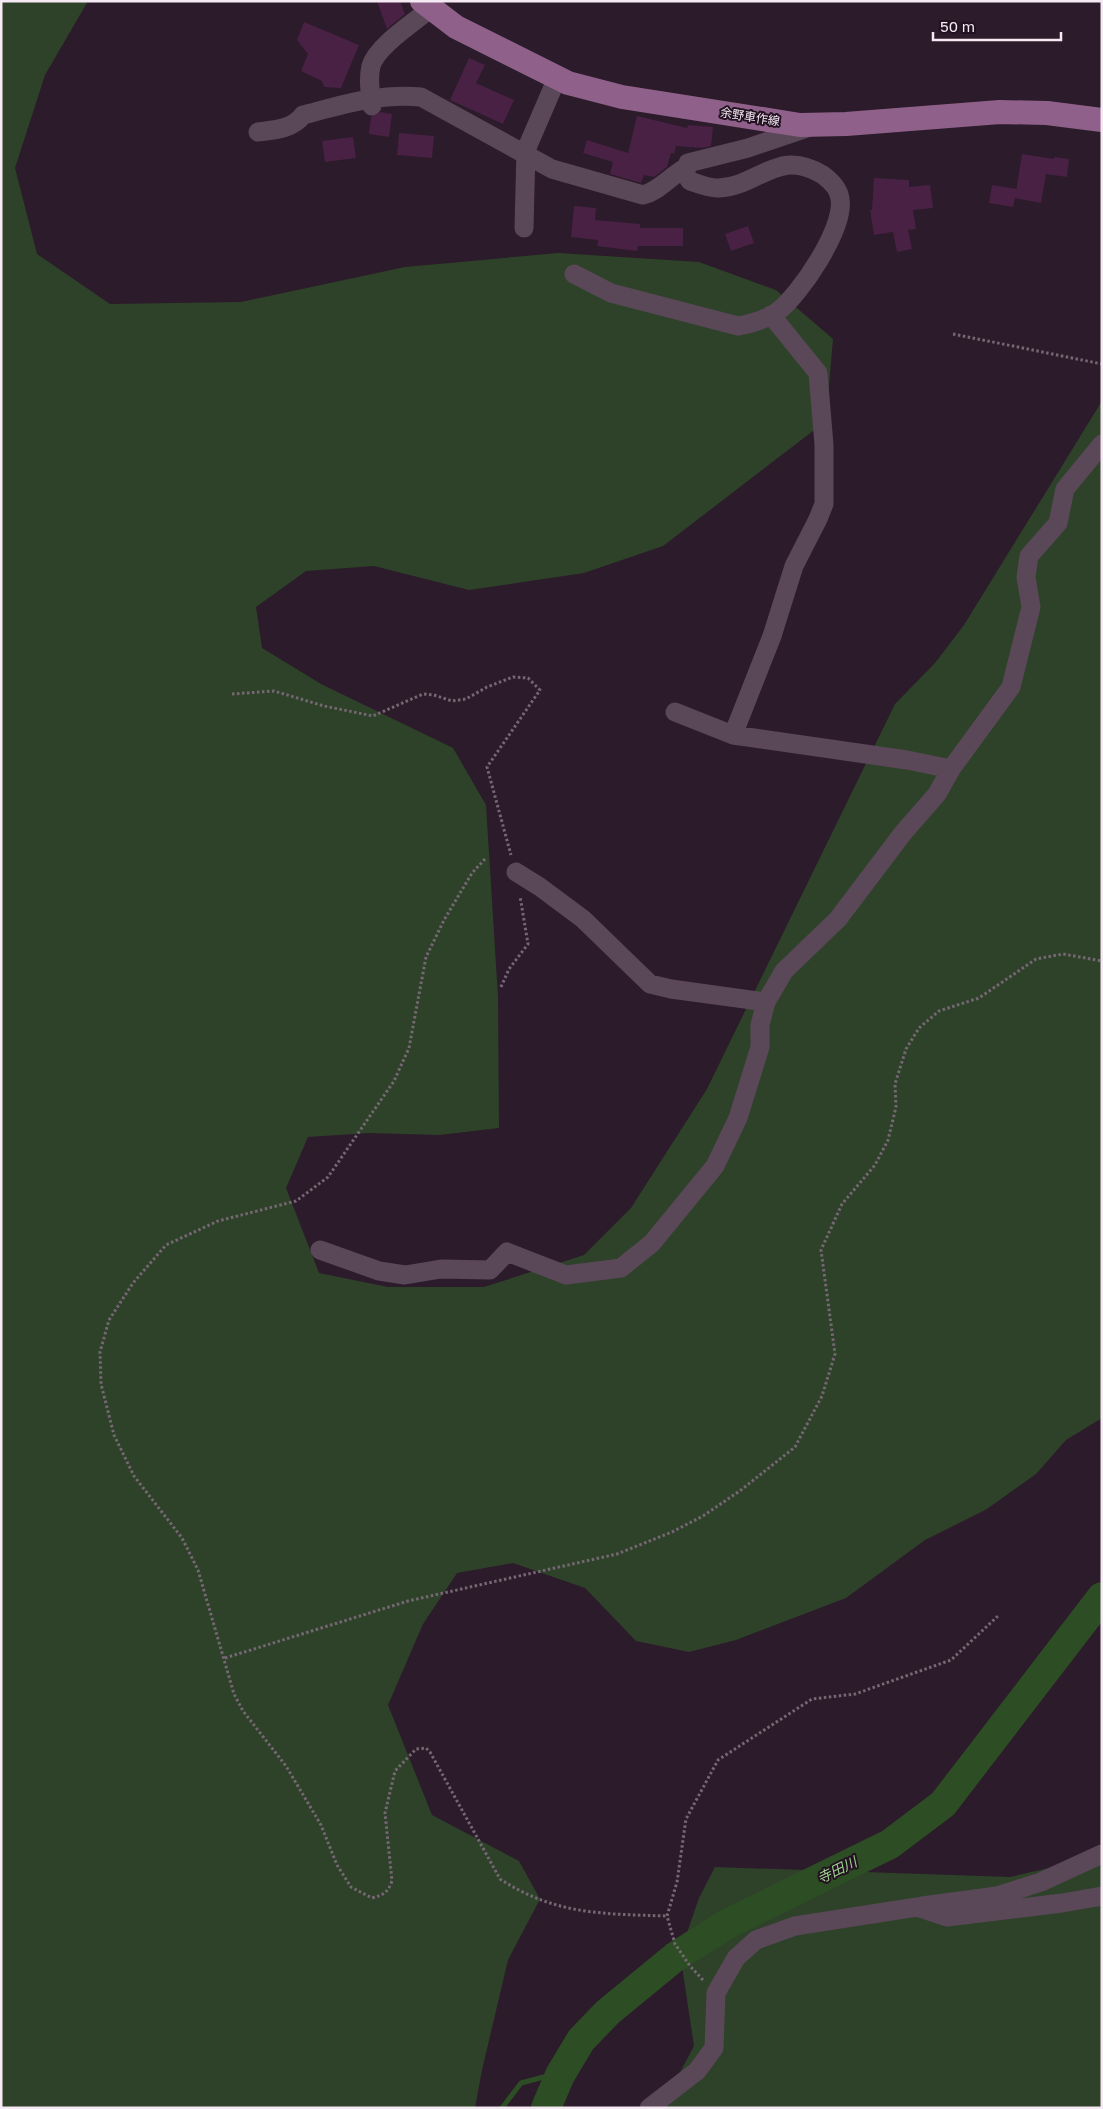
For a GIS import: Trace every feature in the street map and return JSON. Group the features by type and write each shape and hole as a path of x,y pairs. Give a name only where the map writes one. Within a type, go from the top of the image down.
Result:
{"main road":[{"name":"余野車作線","path":"426,5 456,27 557,78 568,83 622,97 800,125 1000,112 1047,114 1102,120"}],"street":[{"path":"372,102 369,78 377,54 426,5"},
{"path":"524,228 526,150 557,78"},
{"path":"258,132 281,129 299,122 303,116 404,95 421,96 552,169 643,196 652,193 676,172 686,167 688,163 748,148 818,125"},
{"path":"574,274 611,293 738,326 755,324 771,315 798,291 829,242 839,216 841,201 838,189 823,175 798,164 775,167 739,184 719,188 690,181 685,172 686,167"},
{"path":"733,735 772,636 794,566 824,504 824,445 818,373 771,315"},
{"path":"320,1250 379,1271 405,1275 441,1269 490,1270 507,1252 566,1275 621,1268 652,1243 715,1166 738,1118 760,1047 760,1025 766,1002 784,971 838,920 903,832 937,794 950,769 1011,688 1031,607 1026,577 1029,556 1058,522 1065,490 1102,444"},
{"path":"675,712 733,735 907,760 950,769"},
{"path":"516,872 540,887 582,919 650,984 671,989 766,1002"},
{"path":"650,2108 697,2071 714,2048 716,1993 736,1958 756,1940 795,1926 997,1896 1041,1882 1102,1854"},
{"path":"917,1907 946,1917 1062,1903 1102,1896"}],"path":[{"path":"953,334 1102,364"},
{"path":"232,694 274,691 324,706 374,716 423,694 434,695 452,701 466,699 487,687 513,677 528,678 540,690 487,767 516,872 528,944 509,969 502,986"},
{"path":"485,859 472,873 444,920 426,957 409,1048 394,1081 328,1177 296,1201 218,1221 166,1245 133,1283 110,1320 100,1352 101,1384 114,1435 134,1476 182,1538 198,1570 234,1694 243,1711 286,1766 321,1825 337,1865 351,1887 372,1898 384,1895 388,1890 392,1880 385,1813 395,1771 416,1749 426,1748 430,1752 500,1879 550,1904 598,1914 667,1916"},
{"path":"225,1658 408,1601 617,1554 672,1532 703,1516 741,1490 782,1458 795,1447 822,1396 835,1354 821,1250 842,1204 874,1165 888,1140 896,1107 895,1084 906,1049 919,1028 940,1011 979,998 1036,959 1063,954 1102,960"},
{"path":"716,1993 690,1966 675,1944 667,1916 677,1882 686,1819 718,1760 812,1699 855,1694 952,1660 999,1615"}],"green space":[{"path":"1,1 88,1 45,75 15,168 37,254 110,304 241,302 405,267 558,253 699,262 776,290 833,339 826,421 663,546 584,573 469,590 374,566 306,571 256,607 262,648 321,684 453,748 486,805 498,997 499,1128 439,1135 369,1133 308,1137 286,1188 319,1273 388,1287 484,1287 584,1255 631,1208 707,1089 895,704 935,663 964,625 1102,401 1102,1418 1066,1440 1036,1474 987,1509 925,1540 846,1598 736,1640 689,1652 636,1641 585,1588 513,1563 457,1573 423,1624 388,1705 432,1815 519,1861 540,1899 508,1960 475,2108 1,2108"},
{"path":"1102,1852 1102,2108 665,2108 669,2093 694,2046 680,1953 699,1898 715,1867 1010,1877 1084,1860"}],"building":[{"path":"377,1 400,1 405,14 387,29"},
{"path":"304,22 359,45 341,88 324,87 322,81 301,71 308,54 297,40"},
{"path":"469,58 485,65 476,83 514,100 503,124 450,100"},
{"path":"381,112 392,114 389,137 369,134 371,117"},
{"path":"637,116 687,128 688,125 713,127 711,146 702,148 676,146 674,154 671,153 667,167 654,177 644,175 641,183 610,174 613,162 583,153 587,140 628,153"},
{"path":"399,133 434,136 432,158 397,155"},
{"path":"353,137 356,158 325,162 322,141"},
{"path":"1022,154 1054,159 1054,157 1069,159 1067,177 1046,174 1041,203 1015,198"},
{"path":"874,178 909,180 909,187 930,185 933,208 913,210 916,229 908,230 912,249 897,252 893,232 874,235 870,210 872,210"},
{"path":"992,185 1017,189 1013,207 989,203"},
{"path":"574,206 596,208 595,220 640,224 640,228 683,228 683,246 638,246 637,251 597,246 598,240 571,237"},
{"path":"748,226 754,243 731,251 725,234"}],"waterway":[{"name":"寺田川","path":"546,2108 560,2075 581,2040 608,2012 675,1957 727,1924 890,1844 943,1804 1102,1597"},
{"path":"502,2108 521,2083 555,2074 560,2075"}]}
